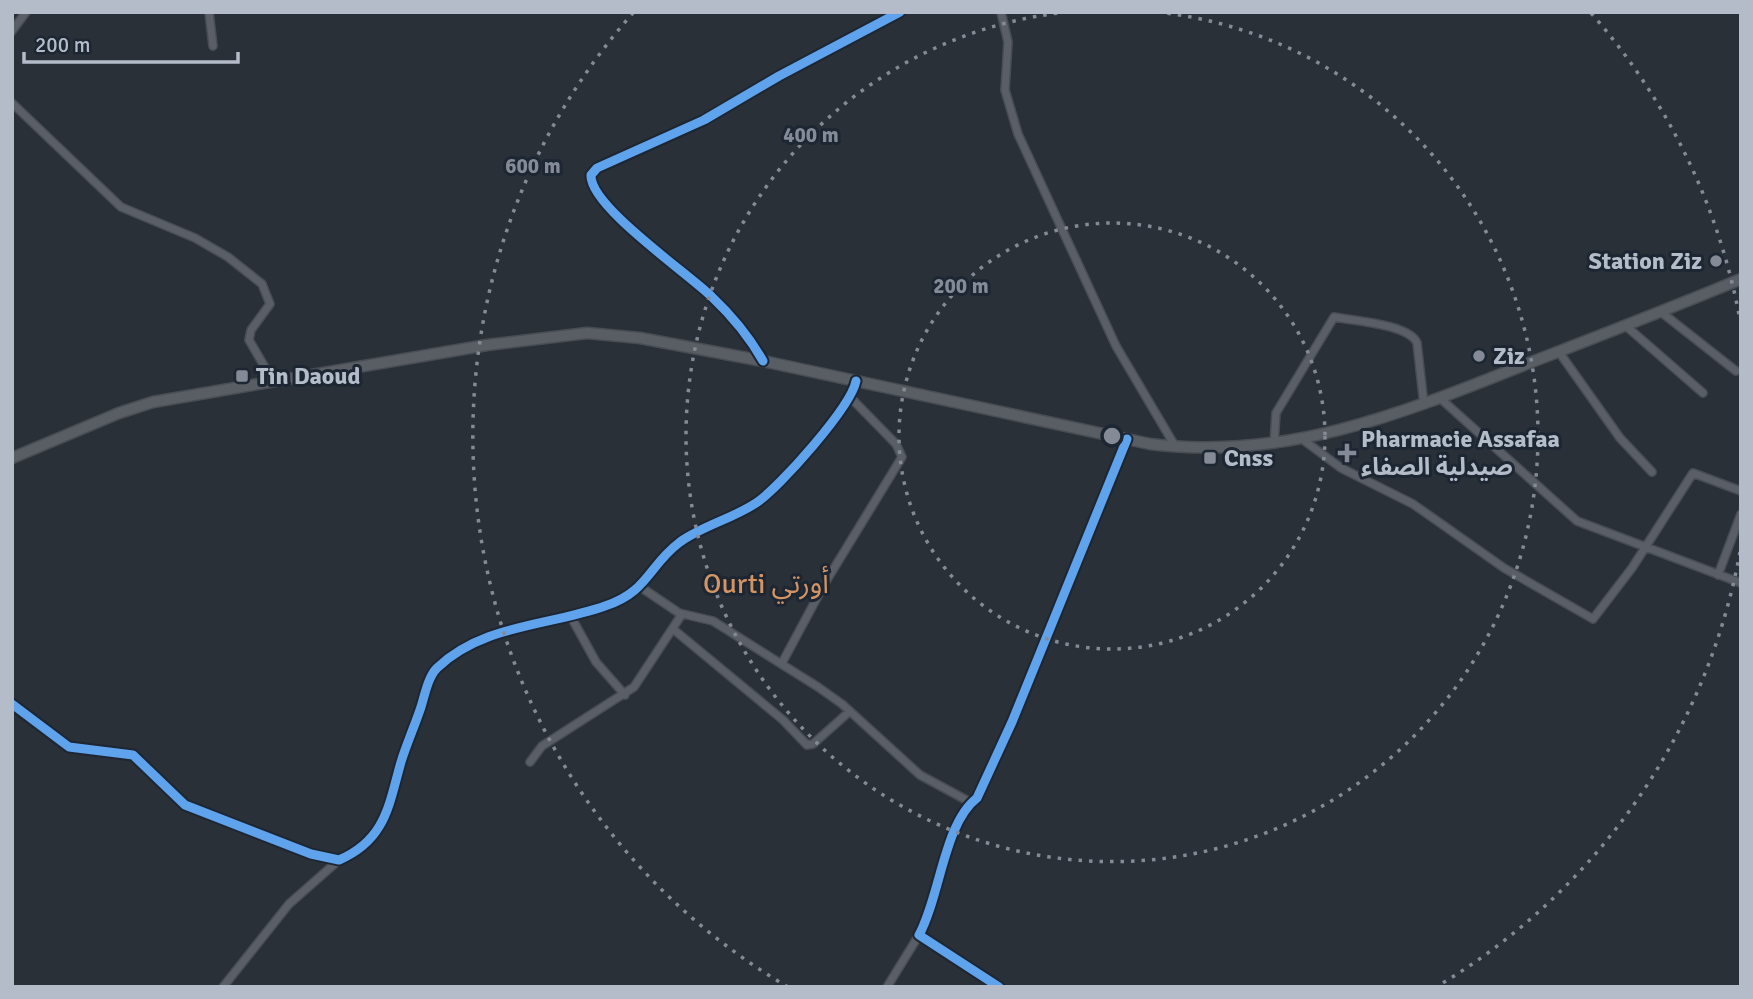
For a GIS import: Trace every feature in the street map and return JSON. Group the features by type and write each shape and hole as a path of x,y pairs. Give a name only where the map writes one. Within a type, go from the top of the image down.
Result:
{"main road":[{"path":"12,458 119,413 153,402 579,333 632,337 763,360 856,382 1175,447 1225,449 1274,444 1302,439 1441,399 1741,279"}],"street":[{"path":"12,30 26,12"},
{"path":"209,12 213,46"},
{"path":"763,360 712,297 623,221 595,188 590,176 597,168 704,120 900,12"},
{"path":"1001,12 1008,42 1004,90 1018,134 1116,346 1175,447"},
{"path":"12,103 121,207 195,238 235,262 262,284 270,304 251,330 248,340 273,381"},
{"path":"1661,312 1736,371"},
{"path":"1274,444 1276,413 1334,317 1400,329 1413,335 1418,343 1424,405"},
{"path":"1626,326 1703,393"},
{"path":"1559,352 1620,438 1652,472"},
{"path":"223,987 289,904 374,833 387,815 404,755 437,668 488,637 606,606 642,587 660,562 678,544 764,498 851,398 856,382"},
{"path":"782,663 825,583 902,457 896,444 851,398"},
{"path":"1441,399 1568,515 1589,526 1741,583"},
{"path":"887,987 929,915 953,838 970,802 977,798 1012,722 1127,439"},
{"path":"1302,439 1334,463 1413,504 1504,568 1593,619 1618,587 1693,473 1741,491"},
{"path":"1718,575 1741,514"},
{"path":"1731,541 1741,545"},
{"path":"642,587 682,614 713,621 782,663 850,711 920,775 970,802"},
{"path":"530,762 542,746 625,695 642,677 682,614"},
{"path":"570,615 596,662 625,695"},
{"path":"673,629 783,720 808,746 850,711"},
{"path":"12,704 69,747 133,755 185,805 311,854 339,860"},
{"path":"919,935 999,987"}],"cycle path":[{"path":"763,361 746,335 719,304 642,239 606,204 595,188 591,175 597,168 704,120 779,76 900,12"},
{"path":"12,704 69,747 133,755 185,805 311,854 339,860 367,842 383,819 427,686 437,668 455,654 496,634 584,613 630,593 680,542 747,509 767,495 828,427 842,409 856,381"},
{"path":"999,987 919,935 957,825 977,798 1012,722 1127,439"}],"place":[{"name":"Station Ziz","path":"1716,261"},
{"name":"Ziz","path":"1479,356"},
{"name":"Tin Daoud","path":"242,376"},
{"name":"Pharmacie Assafaa صيدلية الصفاء","path":"1347,453"},
{"name":"Cnss","path":"1210,458"}],"district":[{"name":"Ourti أورتي","path":"766,584"}]}
